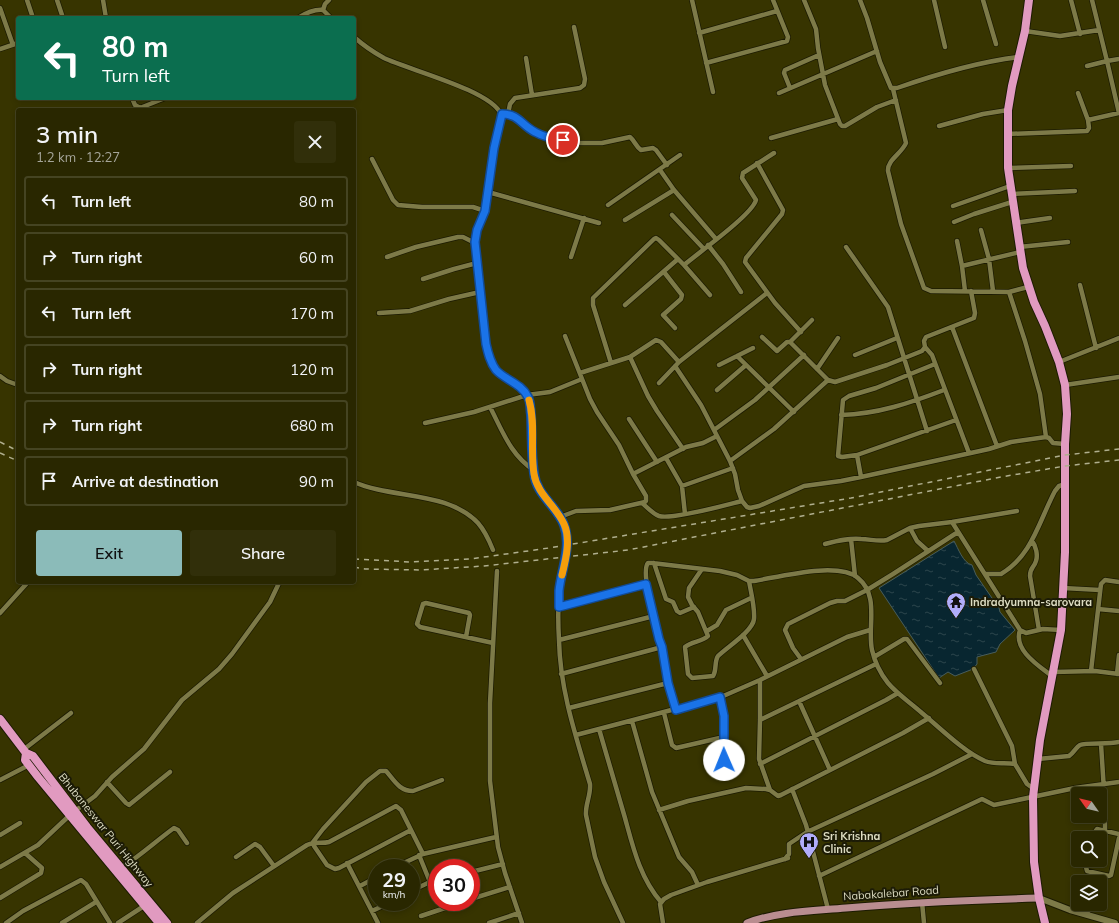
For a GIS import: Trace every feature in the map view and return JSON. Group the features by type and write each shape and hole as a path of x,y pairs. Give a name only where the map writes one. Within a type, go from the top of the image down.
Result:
{"highway":[{"path":"1029,0 1025,31 1018,57 1008,110 1008,168 1015,223 1028,287 1059,362 1065,385 1067,414 1065,444 1065,552 1061,630 1052,674 1033,793 1034,862 1039,898 1045,923"},
{"name":"Bhubaneswar Puri Highway","path":"0,719 25,751 33,756 85,829 167,923"},
{"name":"Bhubaneswar Puri Highway","path":"25,751 25,760 38,777 73,813"},
{"name":"Bhubaneswar Puri Highway","path":"85,829 121,868 136,889 144,906 159,923"}],"main road":[{"name":"Nabakalebar Road","path":"747,923 785,913 828,909 922,902 1039,898"},
{"path":"1039,898 1087,915 1095,920 1115,923"}],"street":[{"path":"27,0 32,16"},
{"path":"57,0 62,16"},
{"path":"103,0 106,16"},
{"path":"323,10 325,4 329,0"},
{"path":"692,0 713,92"},
{"path":"706,63 787,41 788,37 773,0"},
{"path":"804,0 816,29 819,56 825,85 842,126 845,126 877,107 896,100"},
{"path":"860,0 868,18 888,83 893,89 906,143 888,167 888,171 901,224 924,288 931,291 1009,292 1028,287"},
{"path":"934,0 944,47"},
{"path":"983,0 996,44"},
{"path":"1071,0 1080,34"},
{"path":"1088,120 1119,113 1092,0"},
{"path":"0,8 15,44 0,49"},
{"path":"302,16 309,12 323,10 330,16"},
{"path":"699,33 778,10"},
{"path":"508,114 512,100 515,98 580,88 584,85 585,80 574,26"},
{"path":"1025,31 1060,36 1099,30"},
{"path":"356,38 385,58 429,74 476,94 496,106 502,114 493,155 485,211 477,230 475,242 488,356 496,370 519,386 527,395 530,404 536,482 564,524 566,546 565,563 559,591 558,640 561,674 590,784 586,815 595,857 604,882 623,923"},
{"path":"779,93 877,51"},
{"path":"790,88 784,73 785,70 819,56"},
{"path":"893,89 938,74 976,64 1018,57"},
{"path":"526,58 532,95"},
{"path":"1087,66 1119,59"},
{"path":"1007,134 1084,132 1088,128 1088,120 1078,93"},
{"path":"133,100 135,105 140,108 160,100"},
{"path":"939,126 983,114 1008,110"},
{"path":"502,114 508,114 518,118 529,129 536,133 549,138 570,142 602,142 630,137 641,150 650,148 656,150 666,165"},
{"path":"772,138 838,119"},
{"path":"684,265 742,218 756,202 755,197 742,178 742,175 745,171 774,153"},
{"path":"608,205 680,155"},
{"path":"372,159 393,200 398,205 422,207 473,207 485,211"},
{"path":"757,163 783,210 782,214 745,260 767,293 801,332"},
{"path":"1008,168 1070,166"},
{"path":"660,170 674,190 716,239"},
{"path":"625,220 674,190"},
{"path":"952,206 1011,194 1075,191"},
{"path":"488,192 599,223"},
{"path":"954,222 974,214 1011,194"},
{"path":"672,215 723,264 741,292"},
{"path":"571,257 584,218"},
{"path":"1015,223 1050,218"},
{"path":"981,230 989,259 993,292"},
{"path":"387,257 416,247 458,236 475,242"},
{"path":"611,363 593,305 593,298 656,238 684,265 710,296"},
{"path":"956,241 962,266 965,291"},
{"path":"962,266 1020,249 1068,242"},
{"path":"846,247 888,307 927,431"},
{"path":"625,305 678,259"},
{"path":"423,279 454,269 477,264"},
{"path":"664,272 682,295 681,299 663,315 675,328"},
{"path":"1080,285 1096,348"},
{"path":"969,453 932,355 925,348 924,341 926,337 971,320 975,316 971,291"},
{"path":"379,313 410,311 449,299 480,292"},
{"path":"1009,292 1040,394 1046,437"},
{"path":"659,383 677,364 767,293"},
{"path":"762,337 777,351 787,342 790,342 812,320"},
{"path":"952,327 997,446"},
{"path":"560,517 576,511 610,510 646,501 619,445 590,399 565,336"},
{"path":"817,369 838,338"},
{"path":"855,355 897,338"},
{"path":"1059,362 1119,338"},
{"path":"580,373 630,357 656,340 661,342 677,364 701,405 733,468 742,501 744,505 750,508 774,500 804,486 861,477 1011,442 1046,437 1054,443 1065,444"},
{"path":"790,342 828,380 833,382 849,379 922,351 925,348"},
{"path":"719,365 753,348"},
{"path":"714,430 739,413 804,355"},
{"path":"738,356 794,412"},
{"path":"630,357 648,396 683,449"},
{"path":"935,364 870,390 849,396 842,403 838,456 842,457 857,455 956,420"},
{"path":"717,390 746,365"},
{"path":"0,376 16,384"},
{"path":"1065,385 1119,377"},
{"path":"425,424 490,407 527,395 550,392 582,378"},
{"path":"730,461 794,412 828,380"},
{"path":"841,415 878,412 918,400 944,390"},
{"path":"490,407 515,453 521,461 534,470"},
{"path":"629,419 657,462"},
{"path":"633,474 683,449 703,443 717,436"},
{"path":"857,455 861,477"},
{"path":"666,458 682,486 685,514"},
{"path":"682,486 733,468"},
{"path":"356,483 390,493 440,502 459,510 479,524 493,550"},
{"path":"986,574 996,575 1005,571 1024,555 1032,542 1055,491 1059,486 1066,484"},
{"path":"642,503 656,515 661,517 685,514 742,501"},
{"path":"825,544 851,539 883,541 910,528 1017,511"},
{"path":"952,522 1020,630 1026,632 1039,630 1061,630"},
{"path":"910,528 917,541 928,551"},
{"path":"801,660 787,635 785,630 786,626 830,603 845,601 867,590 958,532"},
{"path":"851,539 855,576"},
{"path":"1032,542 1036,547 1037,558 1030,570 1030,576 1039,630"},
{"path":"654,563 666,599 674,602 677,611 680,613 694,607"},
{"path":"676,710 668,683 662,647 646,584 646,565 654,563 702,569 733,574 749,581 818,570 834,571 852,574 864,584 867,590 871,600 870,639 874,657 876,664 888,683 972,754 990,763 1015,764"},
{"path":"702,569 689,588 688,593 689,601 694,607 707,631 708,637 685,647 688,674 690,677 713,676 715,672 715,661 718,656 751,629 754,620 749,581"},
{"path":"497,571 490,703 490,781 496,837 502,864 522,923"},
{"path":"1091,671 1101,584 1105,580 1119,582"},
{"path":"0,613 26,584"},
{"path":"0,867 25,853 49,836 73,813 94,796 151,741 182,700 219,669 232,654 270,602 279,584"},
{"path":"559,607 646,584"},
{"path":"1063,588 1100,590"},
{"path":"707,631 717,625 726,610 751,598"},
{"path":"466,637 470,615 469,613 426,602 423,604 417,624 420,627 493,643"},
{"path":"1098,609 1119,611"},
{"path":"558,640 654,616"},
{"path":"576,735 676,710 720,697 760,680 847,636 870,630"},
{"path":"1020,630 1018,637 1023,649 1032,660 1052,674 1091,671 1118,674 1119,655"},
{"path":"743,635 767,676"},
{"path":"874,657 904,639 907,639 940,683"},
{"path":"561,674 662,647"},
{"path":"760,720 876,664"},
{"path":"974,669 1009,740 1014,754 1015,764 1033,793"},
{"path":"760,680 759,753 760,764 770,790"},
{"path":"569,708 668,683"},
{"path":"760,764 898,693"},
{"path":"720,697 724,716 725,772"},
{"path":"799,701 830,770"},
{"path":"25,751 71,713"},
{"path":"664,713 672,745 676,748 724,737"},
{"path":"659,810 739,789 753,788 770,790 778,796 903,733 929,718"},
{"path":"632,721 648,779 659,810 680,857 692,872 698,885"},
{"path":"599,729 643,875 652,892 661,902"},
{"path":"1038,759 1069,756 1080,745 1119,742"},
{"path":"1096,831 1097,829 1105,831 1102,744"},
{"path":"663,923 660,908 661,902 671,895 698,885 788,858 789,844 807,832 933,774 972,754"},
{"path":"0,780 29,765"},
{"path":"197,923 233,894 313,842 360,788 380,771 386,771 400,787 408,791 413,791 442,780"},
{"path":"107,782 126,803 130,805 170,772"},
{"path":"819,876 980,800 985,799 990,804 994,805 1033,793 1119,782"},
{"path":"792,789 803,816 828,909"},
{"path":"313,842 329,842 396,806 401,810 411,830 428,876"},
{"path":"0,836 20,823"},
{"path":"121,868 174,828 178,830 187,843"},
{"path":"313,842 327,865 334,869 339,868 411,830"},
{"path":"1107,831 1119,834"},
{"path":"411,859 421,854 496,837"},
{"path":"1087,867 1087,872 1109,876 1111,875 1119,838"},
{"path":"236,857 255,844 260,847 274,866"},
{"path":"0,898 41,873 42,868 25,853"},
{"path":"347,863 368,903"},
{"path":"480,870 502,864"},
{"path":"6,923 23,911 78,881 84,882 110,923"},
{"path":"360,886 368,882"},
{"path":"480,896 510,887"},
{"path":"62,923 96,902"},
{"path":"922,902 924,923"},
{"path":"118,923 144,906"},
{"path":"372,911 378,923"},
{"path":"421,916 436,911"},
{"path":"1087,915 1088,911"},
{"path":"489,923 519,912"}],"water":[{"path":"954,541 963,558 972,565 976,575 994,601 1000,601 998,604 1000,612 1015,630 1000,644 996,652 977,657 977,664 973,669 955,676 948,672 939,678 879,588"}],"railway":[{"path":"0,442 16,450"},
{"path":"356,559 411,562 470,559 549,548 851,498 1065,455 1119,449"},
{"path":"0,453 16,460"},
{"path":"356,567 365,569 421,570 484,566 628,550 1001,477 1065,466 1119,460"}],"slow traffic":[{"path":"529,400 532,424 534,474 536,482 547,501 560,517 564,524 566,533 566,557 562,575"}],"place":[{"name":"Indradyumna-sarovara","path":"956,619"},
{"name":"Sri Krishna Clinic","path":"809,859"}],"route":[{"path":"563,140 549,138 536,133 513,115 502,114 494,148 487,203 477,230 475,242 488,356 496,370 519,386 529,399 532,424 534,474 536,482 547,501 564,524 566,533 565,563 559,591 559,607 646,584 662,647 668,683 676,710 720,697 724,716 724,760"}]}
